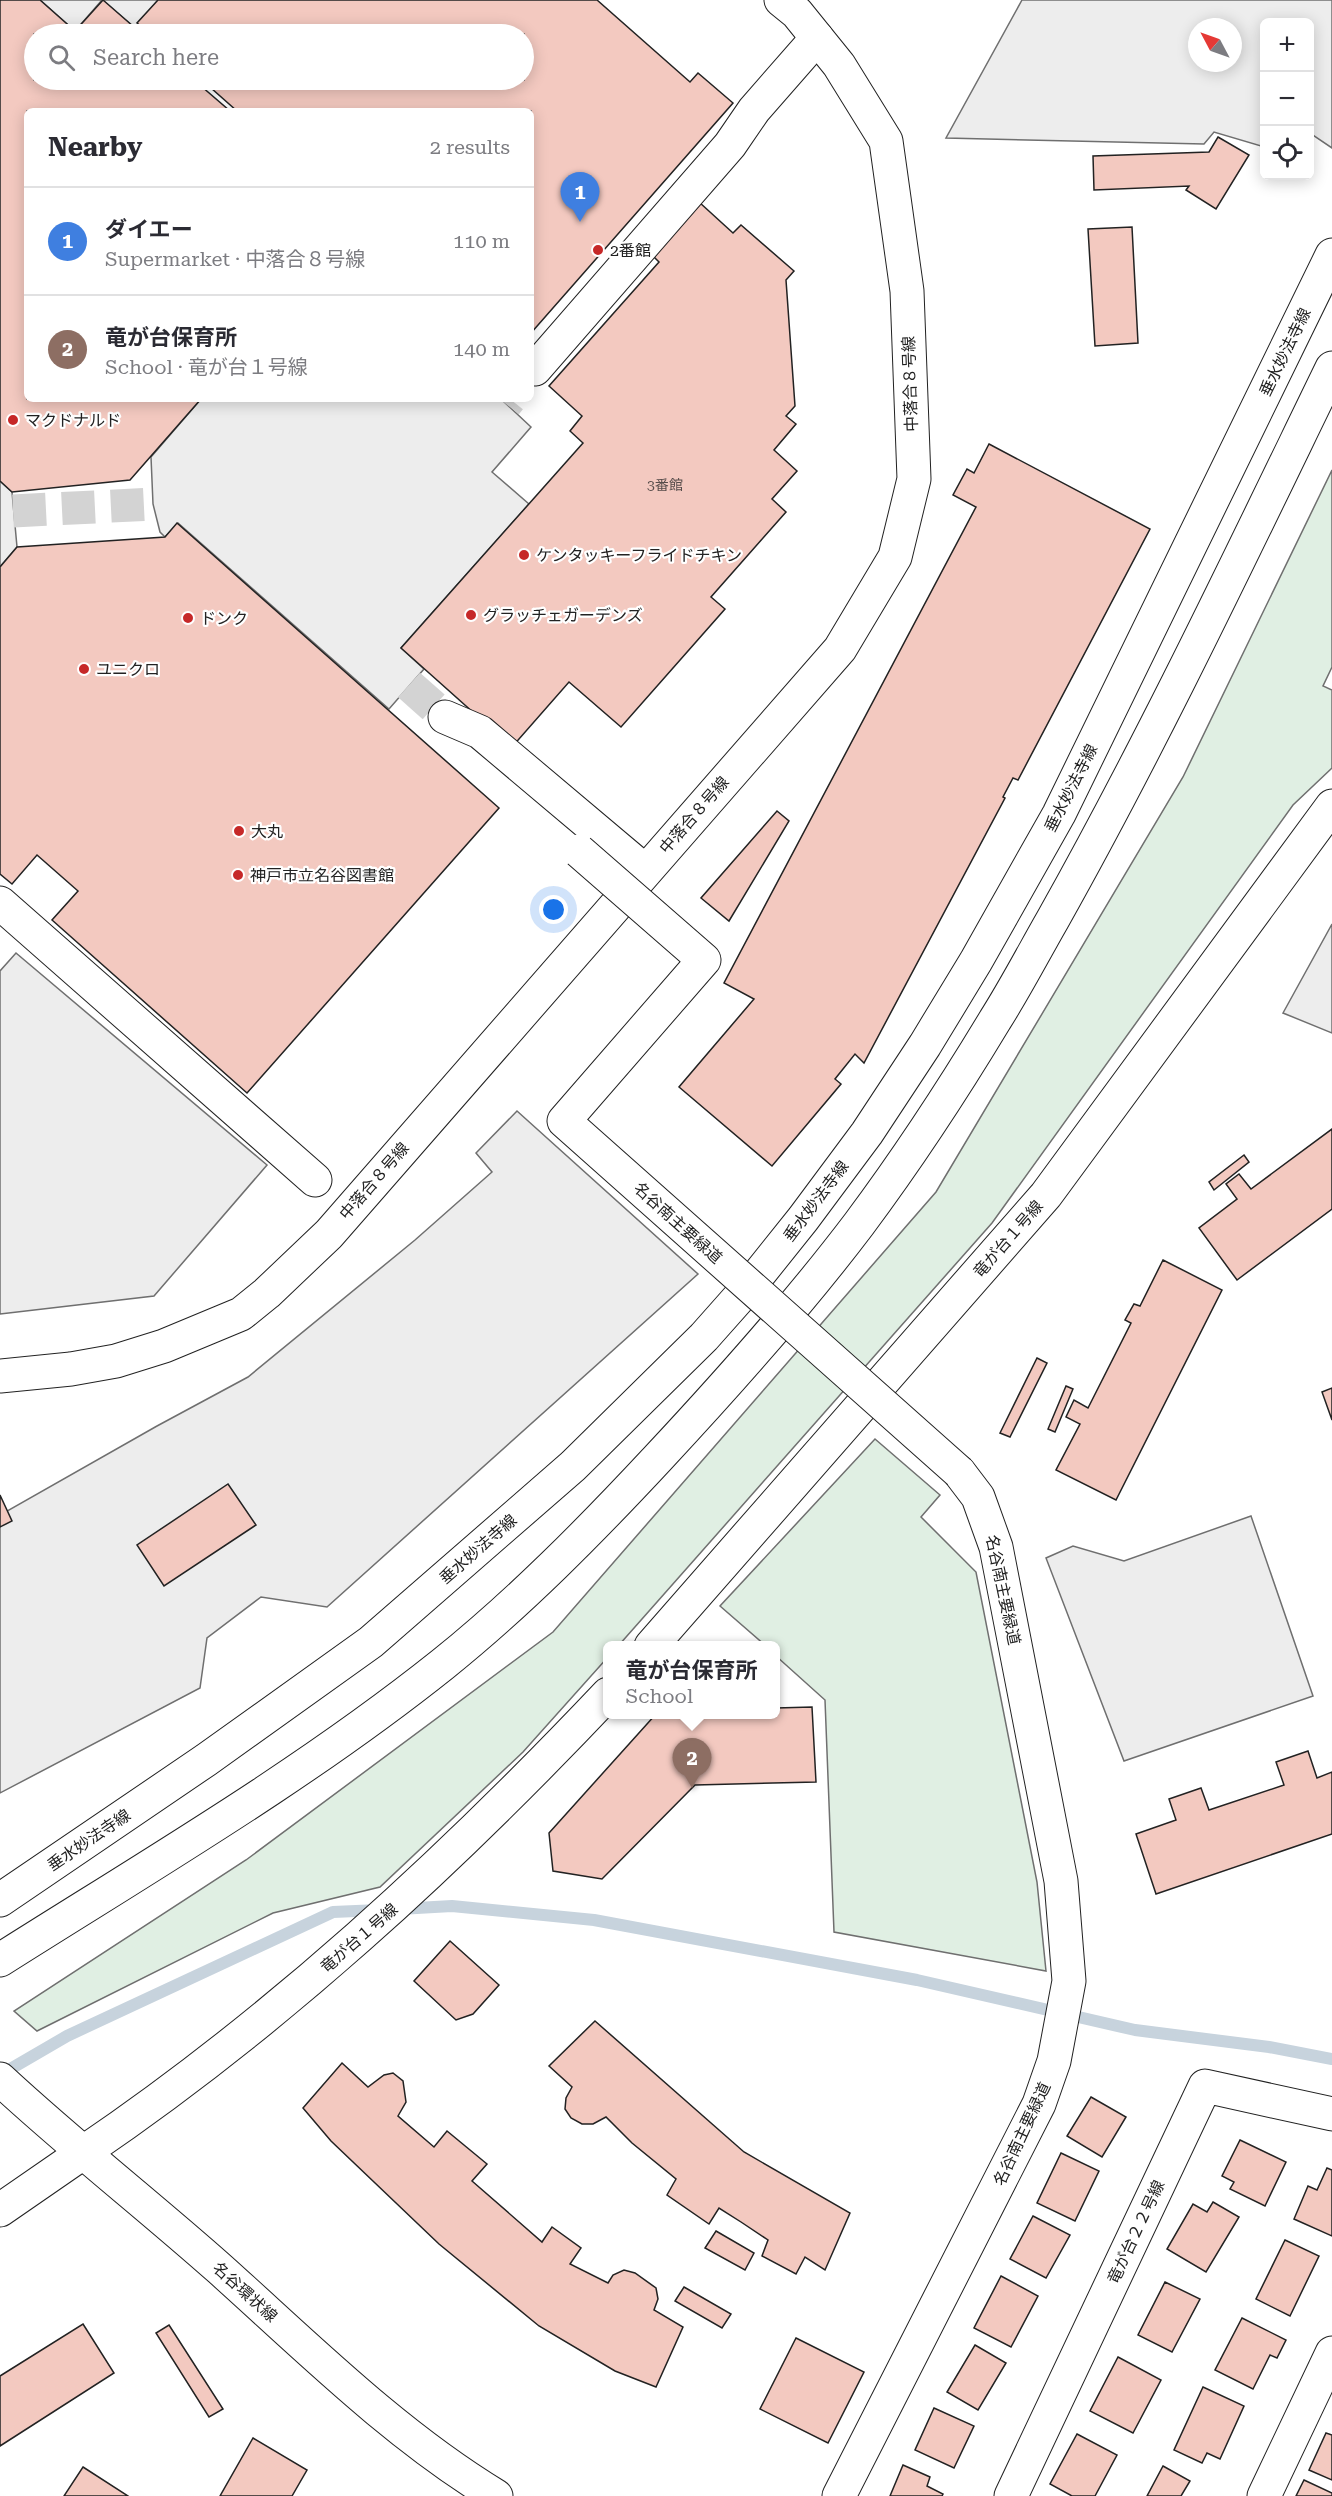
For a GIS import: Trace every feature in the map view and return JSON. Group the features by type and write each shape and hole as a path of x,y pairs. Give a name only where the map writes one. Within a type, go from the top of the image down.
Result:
{"street":[{"name":"中落合８号線","path":"0,1376 71,1369 116,1360 164,1346 241,1314 267,1293 329,1234 840,650 895,557 915,479 907,291 886,141 839,65 797,13 781,0"},
{"path":"535,369 730,145 754,110 817,38"},
{"name":"垂水妙法寺線","path":"0,1900 206,1761 370,1642 573,1466 704,1337 752,1284 867,1132 925,1045 976,961 1059,814 1332,255"},
{"path":"0,1960 331,1748 446,1661 527,1591 590,1530 723,1388 774,1328 859,1223 996,1020 1098,838 1188,666 1332,368"},
{"path":"445,717 480,732 645,871"},
{"name":"竜が台１号線","path":"655,1641 1046,1195 1332,806"},
{"name":"名谷南主要緑道","path":"579,851 704,960 564,1121 959,1472 978,1497 996,1547 1061,1881 1070,1981 1054,2061 1039,2104 838,2496"},
{"path":"0,903 315,1180"},
{"name":"竜が台１号線","path":"0,2210 126,2124 290,1997 420,1883 497,1809 603,1699"},
{"name":"名谷環状線","path":"7,2086 152,2208 388,2420 441,2460 496,2496"},
{"name":"竜が台２２号線","path":"1011,2496 1205,2086 1332,2114"},
{"path":"1264,2496 1332,2353"}],"green space":[{"path":"1332,470 1332,667 1323,686 1332,690 1332,768 1293,805 992,1223 623,1641 603,1641 603,1663 523,1752 380,1887 273,1913 37,2031 14,2011 246,1860 553,1632 936,1192 1183,777"},
{"path":"875,1439 940,1495 921,1517 976,1572 1037,1882 1046,1971 834,1932 825,1700 780,1660 780,1641 760,1641 720,1606"}],"shaded area":[{"path":"40,0 102,0 81,24 67,24"},
{"path":"102,0 158,0 138,24 130,24"},
{"path":"1022,0 1332,0 1332,148 1314,136 1314,18 1260,18 1260,146 1214,132 1204,144 946,138"},
{"path":"198,402 504,402 531,427 492,472 529,504 401,648 424,669 389,709 178,523 165,537 160,532 153,504 151,457"},
{"path":"0,481 12,492 17,547 0,567"},
{"path":"1332,924 1332,1033 1283,1013"},
{"path":"16,953 267,1165 154,1296 0,1314 0,971"},
{"path":"517,1111 698,1274 327,1607 261,1597 207,1638 200,1688 0,1793 0,1515 248,1377 415,1240 492,1172 476,1153"},
{"path":"1251,1516 1313,1696 1124,1761 1046,1558 1073,1546 1124,1561"}],"building":[{"path":"0,0 40,0 67,24 24,24 24,90 206,90 227,108 24,108 24,402 198,402 130,480 12,492 0,481"},
{"path":"103,0 131,24 81,24"},
{"path":"158,0 597,0 690,82 698,73 733,103 534,330 534,108 234,108 213,90 534,90 534,24 137,23"},
{"path":"1218,137 1249,155 1216,209 1186,190 1189,186 1094,190 1093,156 1209,152"},
{"path":"699,202 733,233 741,225 794,271 786,280 795,406 786,416 796,424 774,450 797,471 772,499 786,512 711,597 725,609 621,727 569,682 512,747 401,648 583,443 570,431 582,416 549,386 659,262 652,255"},
{"path":"1132,227 1138,343 1095,346 1088,229"},
{"path":"989,444 1150,529 1018,780 1013,778 1003,797 1005,798 864,1063 855,1054 835,1079 841,1084 772,1166 679,1087 754,999 724,983 976,507 953,495 967,469 974,473"},
{"name":"大丸","path":"177,523 499,808 247,1093 52,920 78,891 37,855 12,884 0,874 0,567 17,547 165,537"},
{"path":"777,811 789,821 729,921 701,898"},
{"path":"1332,1129 1332,1209 1237,1280 1199,1228 1237,1199 1226,1184 1239,1174 1251,1189"},
{"path":"1244,1155 1249,1162 1214,1190 1209,1182"},
{"path":"1163,1260 1222,1290 1116,1500 1056,1470 1080,1424 1066,1417 1074,1400 1088,1408 1131,1323 1125,1320 1134,1304 1140,1306"},
{"path":"1037,1358 1047,1363 1010,1437 1000,1433"},
{"path":"1066,1386 1073,1389 1055,1432 1048,1429"},
{"path":"1332,1388 1332,1420 1322,1392"},
{"path":"228,1484 256,1525 164,1586 137,1545"},
{"path":"0,1495 12,1521 0,1527"},
{"path":"812,1707 816,1782 695,1785 602,1879 553,1871 549,1833 652,1719 780,1719 780,1708"},
{"path":"1308,1751 1317,1778 1332,1772 1332,1834 1156,1894 1136,1834 1176,1820 1169,1799 1201,1788 1209,1810 1284,1785 1276,1762"},
{"path":"450,1941 499,1985 473,2014 456,2020 414,1981"},
{"path":"595,2021 744,2152 850,2213 825,2270 805,2257 796,2274 762,2256 768,2240 741,2222 719,2208 709,2224 667,2195 676,2179 632,2143 606,2117 593,2124 582,2124 571,2118 565,2109 566,2098 572,2087 549,2066"},
{"path":"342,2063 368,2087 384,2075 393,2073 403,2081 406,2102 398,2116 434,2147 447,2131 487,2164 472,2181 542,2242 552,2227 581,2248 570,2264 608,2283 613,2275 624,2270 635,2273 656,2288 658,2299 654,2310 683,2327 656,2387 615,2371 539,2326 439,2244 331,2141 303,2108"},
{"path":"1091,2097 1126,2117 1102,2157 1067,2136"},
{"path":"1240,2140 1286,2162 1265,2206 1230,2189 1234,2182 1222,2176"},
{"path":"1061,2153 1099,2171 1075,2221 1037,2203"},
{"path":"1327,2168 1332,2170 1332,2236 1294,2219 1308,2186 1317,2190"},
{"path":"1213,2202 1239,2217 1206,2272 1167,2249 1193,2204 1207,2212"},
{"path":"1033,2216 1070,2235 1046,2278 1010,2259"},
{"path":"716,2231 754,2253 745,2270 705,2248"},
{"path":"1285,2240 1319,2256 1290,2316 1256,2299"},
{"path":"1001,2276 1038,2296 1011,2347 974,2328"},
{"path":"1165,2282 1200,2299 1172,2352 1138,2335"},
{"path":"684,2287 731,2314 722,2328 675,2301"},
{"path":"1242,2318 1286,2340 1277,2358 1270,2355 1253,2389 1215,2370"},
{"path":"83,2324 114,2373 0,2446 0,2376"},
{"path":"169,2325 223,2409 209,2417 156,2333"},
{"path":"796,2338 864,2372 828,2443 760,2409"},
{"path":"975,2345 1006,2363 978,2410 947,2392"},
{"path":"1118,2357 1161,2380 1133,2433 1090,2411"},
{"path":"1203,2387 1244,2406 1220,2459 1207,2453 1202,2463 1174,2450"},
{"path":"934,2408 974,2426 954,2468 915,2450"},
{"path":"1326,2433 1332,2435 1332,2480 1309,2470"},
{"path":"1077,2434 1117,2455 1095,2496 1072,2496 1050,2484"},
{"path":"253,2438 307,2470 292,2496 220,2496"},
{"path":"903,2465 930,2477 927,2486 943,2494 942,2496 890,2496"},
{"path":"1163,2466 1190,2481 1181,2496 1147,2496"},
{"path":"83,2467 128,2496 64,2496"},
{"path":"1304,2480 1332,2493 1332,2496 1296,2496"}],"waterway":[{"path":"399,1909 452,1906 594,1920 917,1980 1135,2030 1269,2047 1332,2059"},
{"path":"0,2075 67,2036 333,1912 379,1910"}],"tunnel":[{"path":"13,511 153,504"},
{"path":"409,685 445,717"}],"place":[{"name":"ダイエー","path":"580,222"},
{"name":"2番館","path":"598,250"},
{"name":"マクドナルド","path":"13,420"},
{"name":"ケンタッキーフライドチキン","path":"524,555"},
{"name":"グラッチェガーデンズ","path":"471,615"},
{"name":"ドンク","path":"188,618"},
{"name":"ユニクロ","path":"84,669"},
{"name":"大丸","path":"239,831"},
{"name":"神戸市立名谷図書館","path":"238,875"},
{"name":"竜が台保育所","path":"692,1788"}]}
